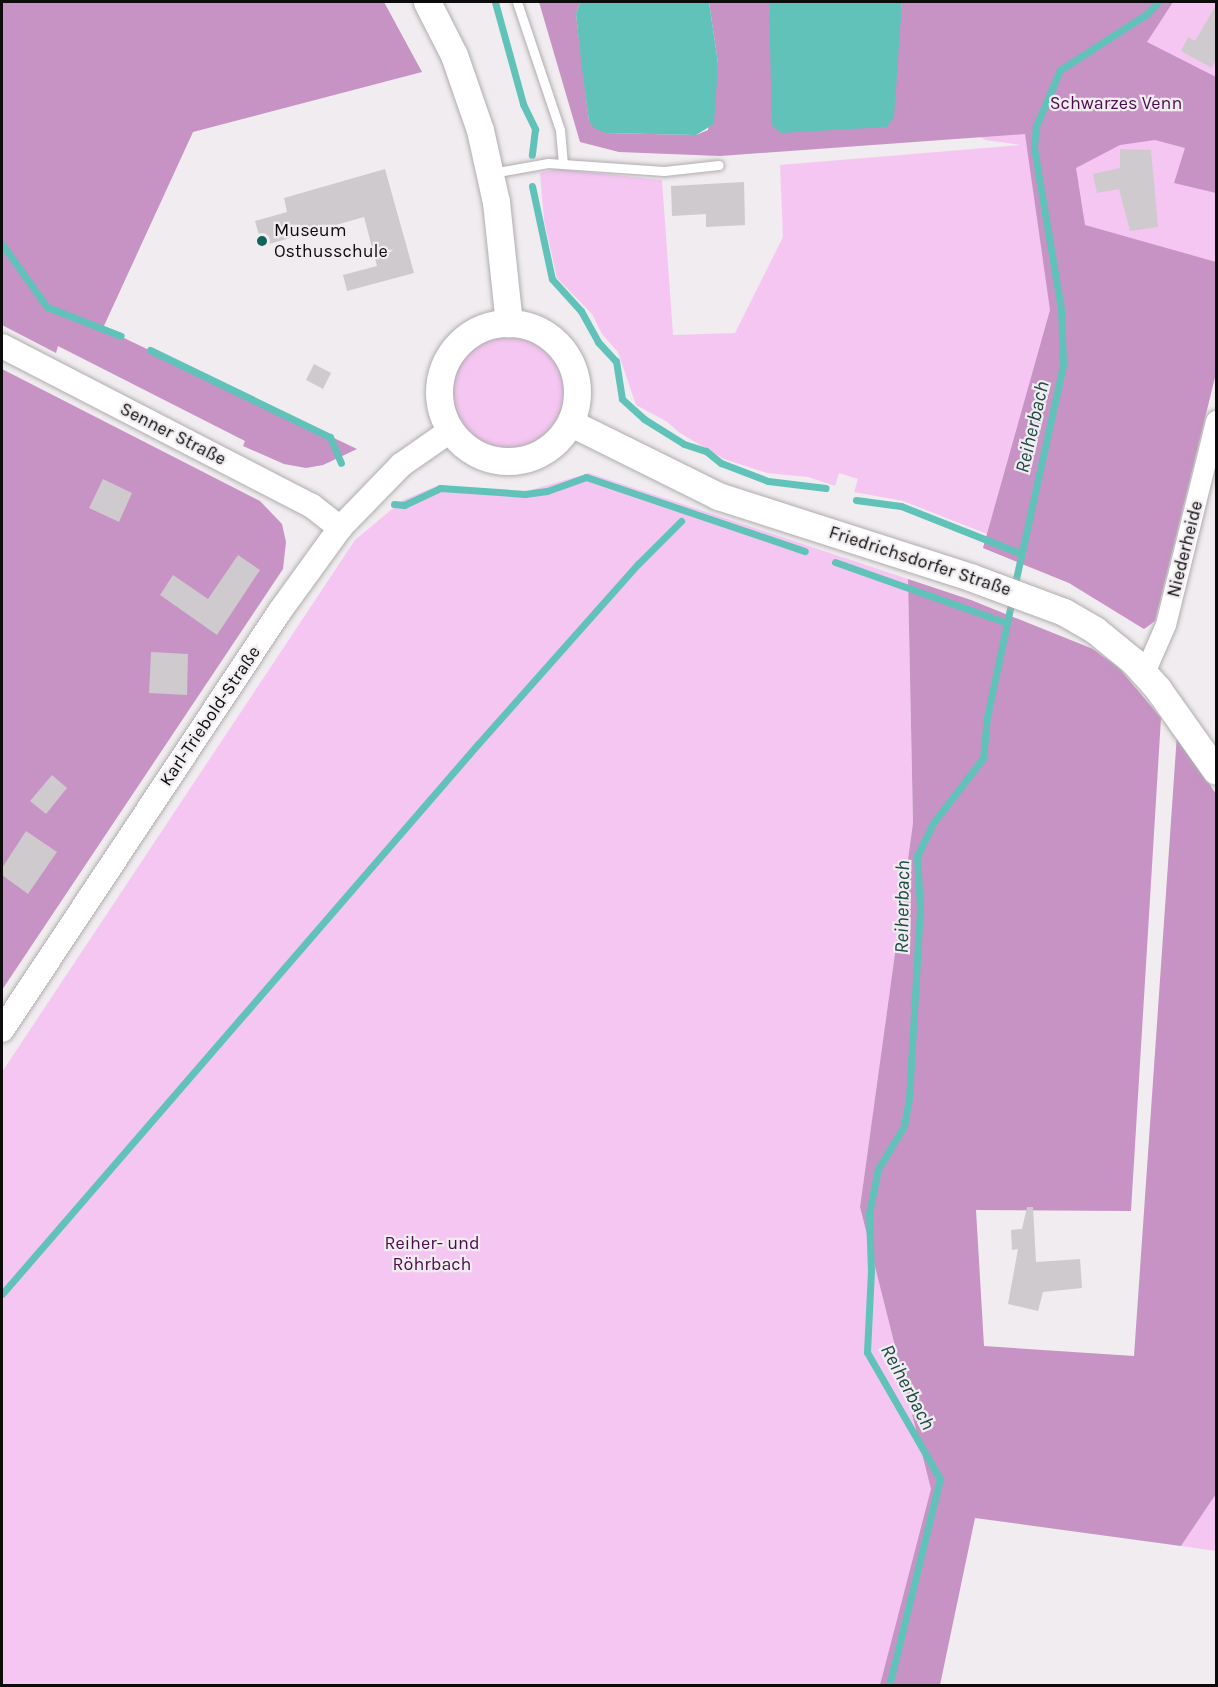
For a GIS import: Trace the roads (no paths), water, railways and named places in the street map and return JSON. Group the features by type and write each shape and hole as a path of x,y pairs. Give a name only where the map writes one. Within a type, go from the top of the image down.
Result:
{"main road":[{"path":"427,2 457,64 491,174 509,322"},
{"path":"509,322 536,328 557,343 570,360 577,380 578,401 571,423 557,442 536,457 507,462 480,456 450,431 438,396 441,374 451,353 477,331 509,322"},
{"name":"Friedrichsdorfer Straße","path":"571,423 718,496 1026,596 1095,630 1145,673 1216,771"}],"street":[{"name":"Senner Straße","path":"2,346 312,506 340,528"},
{"name":"Niederheide","path":"1145,673 1166,625 1216,421"},
{"name":"Karl-Triebold-Straße","path":"2,1030 273,621 340,528 401,465 450,431"}],"lane":[{"path":"518,2 560,130 563,163"},
{"path":"491,174 563,163 664,171 719,165"}],"water":[{"path":"580,2 709,2 718,63 714,124 696,135 606,133 594,128 589,121 582,69 576,14"},
{"path":"769,2 902,2 894,117 887,127 781,133 772,125"}],"waterway":[{"path":"495,2 523,104 535,129 532,155"},
{"name":"Reiherbach","path":"1014,588 1063,365 1061,309 1034,147 1036,126 1060,70 1148,13 1158,2"},
{"path":"532,186 552,279 581,311 598,342 616,361 622,399 644,419 684,444 706,451 721,463 768,481 826,488"},
{"path":"2,244 47,307 121,336"},
{"path":"150,350 330,437 341,463"},
{"path":"394,504 404,505 440,488 525,494 547,491 586,477 805,551"},
{"path":"856,500 901,506 1020,553"},
{"path":"2,1294 478,744 638,564 681,521"},
{"path":"835,562 1007,623"},
{"name":"Reiherbach","path":"889,1686 940,1479 867,1352 871,1271 869,1213 878,1169 904,1126 909,1099 920,908 917,856 933,823 983,758 987,717 1012,599"}],"place":[{"name":"Museum Osthusschule","path":"262,241"}],"park label":[{"name":"Schwarzes Venn","path":"1116,103"},
{"name":"Reiher- und Röhrbach","path":"432,1254"}]}
